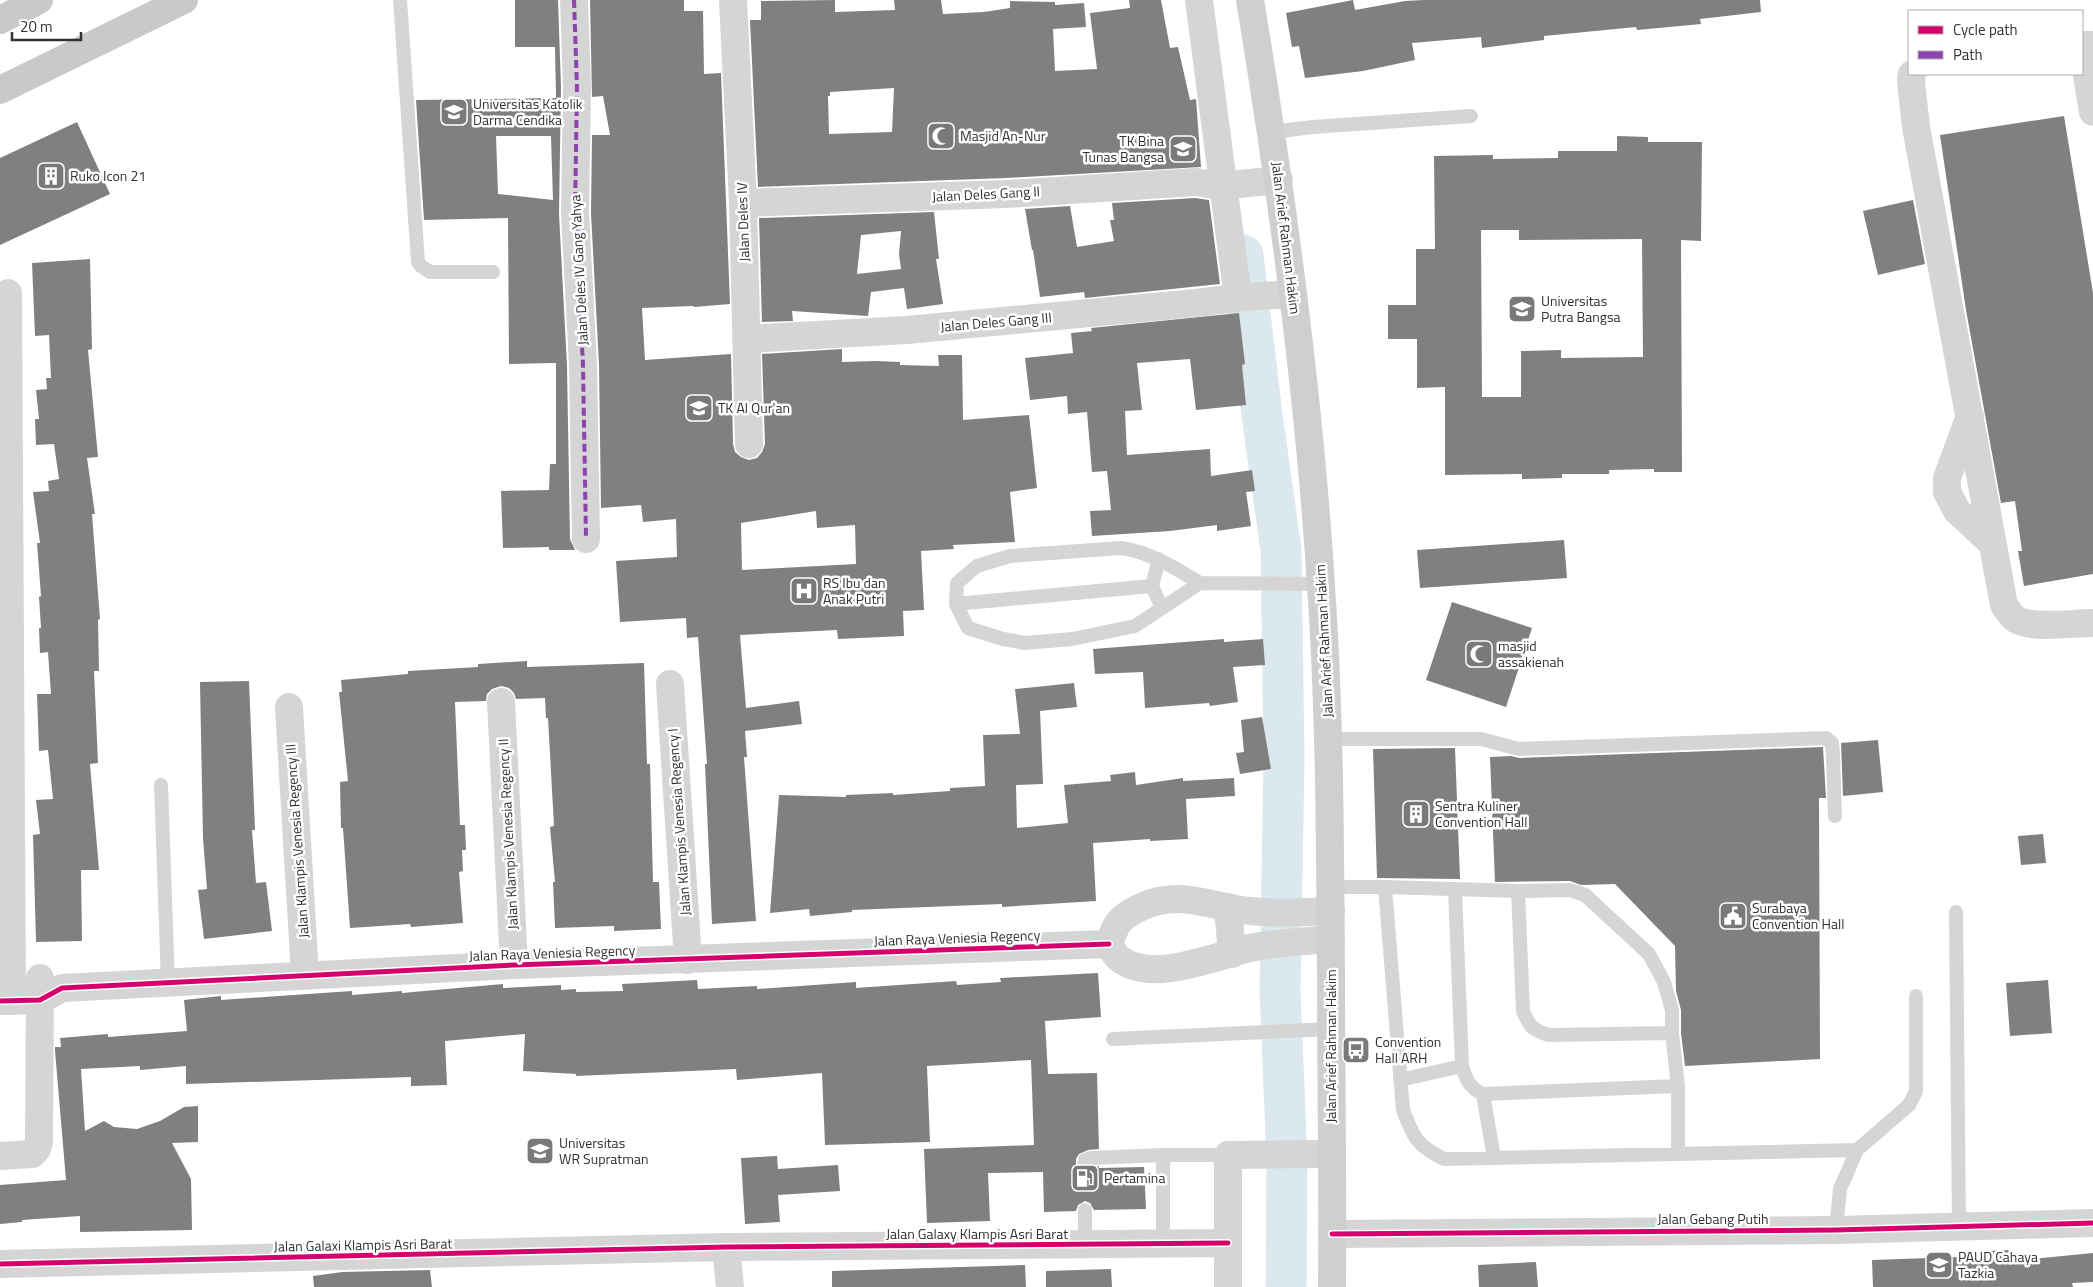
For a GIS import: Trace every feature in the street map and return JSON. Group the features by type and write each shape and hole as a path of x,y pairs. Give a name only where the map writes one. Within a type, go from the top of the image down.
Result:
{"main road":[{"path":"0,20 39,0"},
{"path":"0,90 184,0"},
{"name":"Jalan Arief Rahman Hakim","path":"1250,0 1279,180 1261,296 1311,453 1308,584 1329,739 1331,1029 1322,1154 1332,1234 1332,1287"}],"street":[{"name":"Jalan Deles IV Gang Yahya","path":"574,0 577,87 575,213 583,365 586,540"},
{"name":"Jalan Deles IV","path":"733,0 743,203 749,444"},
{"path":"1199,0 1234,185 1261,296"},
{"path":"2083,51 2093,112"},
{"path":"1912,75 1916,127 2004,604 2016,620 2024,623 2093,623"},
{"name":"Jalan Deles Gang II","path":"743,203 1007,194 1196,182 1234,185 1279,180"},
{"path":"6,988 8,293"},
{"name":"Jalan Deles Gang III","path":"746,339 907,330 1196,304 1261,296"},
{"path":"1970,414 1947,478 1948,492 1957,511 1993,544"},
{"name":"Jalan Klampis Venesia Regency I","path":"670,684 688,960"},
{"name":"Jalan Klampis Venesia Regency II","path":"501,702 514,965"},
{"name":"Jalan Klampis Venesia Regency III","path":"288,707 305,975"},
{"path":"1331,899 1294,912 1240,909 1174,898 1151,902 1125,915 1116,924 1108,944 1119,959 1136,967 1159,969 1197,963 1242,951 1331,938"},
{"path":"1240,909 1242,951"},
{"name":"Jalan Raya Veniesia Regency","path":"6,988 47,989 514,965 1108,944"},
{"path":"0,1156 32,1154 37,1149 47,989"},
{"path":"1228,1287 1228,1155 1322,1154"},
{"name":"Jalan Gebang Putih","path":"1332,1234 1836,1230 2093,1222"},
{"name":"Jalan Galaxy Klampis Asri Barat","path":"726,1247 1228,1243"},
{"path":"726,1247 730,1287"},
{"name":"Jalan Galaxi Klampis Asri Barat","path":"0,1264 726,1247"}],"lane":[{"path":"400,0 418,262 430,272 493,272"},
{"path":"1272,132 1313,127 1471,116"},
{"path":"1200,583 1135,626 1072,639 1025,643 1003,639 968,628 956,604 956,583 976,566 1010,556 1121,548 1136,550 1159,559 1200,583 1308,584"},
{"path":"1159,559 1152,586 1162,608"},
{"path":"956,604 1152,586"},
{"path":"1329,739 1481,739 1519,749 1826,738 1832,744 1835,816"},
{"path":"161,785 168,983"},
{"path":"1331,899 1386,887 1518,891 1570,890 1585,895 1649,954 1664,982 1672,1010 1672,1033 1678,1086 1678,1153"},
{"path":"1386,887 1402,1110 1413,1136 1426,1150 1444,1159 1857,1150"},
{"path":"1455,889 1462,1066 1466,1080 1474,1089 1483,1094 1678,1086"},
{"path":"1518,891 1523,1011 1528,1023 1535,1031 1549,1035 1672,1033"},
{"path":"1956,912 1959,1226"},
{"path":"1836,1230 1840,1189 1857,1150 1909,1106 1916,1091 1916,996"},
{"path":"1113,1039 1331,1029"},
{"path":"1400,1080 1462,1066"},
{"path":"1483,1094 1494,1158"},
{"path":"1163,1155 1163,1244"},
{"path":"1084,1169 1085,1160 1091,1158 1228,1155"},
{"path":"1085,1210 1085,1245"}],"building":[{"path":"515,0 558,0 561,87 559,214 567,366 570,539 575,550 549,550 549,547 503,548 501,491 549,490 550,464 556,464 556,363 509,364 508,218 424,220 416,100 556,98 555,47 515,47","holes":["496,136 551,136 553,200 498,194"]},
{"path":"590,0 684,0 684,11 703,11 704,74 721,73 730,304 642,308 645,360 731,354 733,444 735,452 741,457 749,460 757,458 765,444 762,354 842,349 842,362 876,361 900,362 900,365 939,366 938,355 962,355 963,420 1029,415 1037,488 1010,492 1015,542 953,545 954,549 921,551 924,610 903,611 904,636 838,639 837,630 740,635 746,708 799,701 802,724 745,731 747,757 744,757 756,921 712,924 705,764 707,764 698,637 687,638 686,618 620,622 616,561 677,557 676,519 643,522 641,505 601,508 599,365 591,213 592,135 610,135 603,96 592,97","holes":["816,511 817,528 855,525 856,564 742,570 741,523"]},
{"path":"835,0 835,12 895,10 894,0 941,0 943,14 984,12 1010,8 1010,1 1055,2 1055,5 1084,3 1086,27 1053,29 1055,71 1097,69 1090,13 1130,8 1129,0 1161,0 1170,48 1178,47 1190,100 1196,99 1201,167 1006,178 758,187 750,20 761,20 761,1","holes":["894,88 892,132 829,134 828,96 830,96 830,92"]},
{"path":"1353,0 1355,10 1405,1 1424,0 1760,0 1761,12 1700,19 1701,24 1637,30 1636,27 1544,36 1544,40 1482,48 1481,37 1412,43 1415,60 1363,71 1305,78 1299,46 1292,47 1286,13"},
{"path":"2064,116 2093,293 2093,574 2024,586 2018,551 2022,551 2015,501 2001,503 1966,310 1940,135"},
{"name":"Ruko Icon 21","path":"77,122 110,194 0,245 0,158"},
{"path":"1617,136 1648,137 1648,142 1702,142 1701,241 1681,240 1682,472 1654,472 1654,469 1609,470 1609,474 1562,474 1562,478 1522,479 1522,474 1445,475 1445,387 1417,388 1417,339 1388,339 1388,305 1416,305 1416,249 1435,249 1434,156 1493,155 1493,159 1558,158 1558,151 1617,151","holes":["1481,230 1519,230 1519,240 1642,239 1643,357 1561,358 1561,350 1521,351 1521,397 1482,397"]},
{"path":"1195,198 1209,200 1220,284 1085,298 1084,292 1040,297 1025,209 1070,206 1077,247 1114,241 1110,220 1114,220 1112,203"},
{"path":"1913,200 1925,264 1878,275 1863,211"},
{"path":"934,212 939,259 936,259 943,304 907,309 904,288 871,292 868,316 792,311 793,321 762,322 759,218","holes":["901,231 899,254 901,269 857,274 861,235"]},
{"path":"90,259 92,349 88,350 98,457 87,458 95,514 92,514 100,619 98,620 99,671 94,671 98,763 90,764 99,870 81,870 82,941 36,942 33,835 40,834 36,800 53,799 48,750 39,751 37,694 51,694 48,652 40,653 39,597 41,596 37,543 40,543 33,492 49,491 48,481 59,479 54,444 36,445 35,419 39,419 36,390 47,389 46,378 51,378 49,335 35,336 32,263"},
{"path":"1239,313 1245,364 1242,365 1246,405 1196,410 1190,359 1137,363 1142,410 1125,411 1127,455 1210,449 1211,476 1252,470 1255,491 1246,492 1251,526 1217,531 1217,525 1170,531 1092,536 1090,511 1111,510 1107,471 1092,472 1087,412 1068,414 1067,396 1030,400 1025,358 1073,353 1071,333 1092,331 1091,328"},
{"path":"1564,540 1567,578 1420,588 1417,550"},
{"name":"masjid assakienah","path":"1452,602 1532,628 1506,707 1426,680"},
{"path":"1224,639 1224,642 1263,639 1265,665 1233,667 1238,702 1210,706 1209,703 1145,708 1143,672 1095,674 1093,649"},
{"path":"527,661 527,667 644,663 647,764 650,764 653,882 659,882 661,929 614,931 614,926 555,928 553,882 555,882 550,827 554,826 548,718 546,718 545,698 516,699 514,693 509,688 501,686 492,689 487,694 486,701 455,702 460,825 465,825 466,850 462,850 463,871 459,872 463,923 411,927 410,924 350,928 343,828 341,828 340,782 348,781 339,692 342,692 341,680 408,674 408,671 478,667 478,664"},
{"path":"249,681 255,830 252,830 256,883 266,882 272,931 204,939 198,890 207,889 203,838 200,682"},
{"path":"1074,683 1077,707 1040,711 1043,784 1016,785 1017,828 1068,823 1064,785 1111,781 1110,775 1135,772 1136,785 1183,778 1183,781 1234,778 1235,796 1186,799 1188,839 1150,841 1150,839 1093,843 1096,901 1002,907 1002,904 852,910 852,912 810,916 809,909 770,913 779,795 846,797 846,795 893,793 893,795 950,791 950,788 985,786 983,735 1020,734 1015,689"},
{"path":"1262,717 1271,769 1240,774 1236,753 1244,752 1241,720"},
{"path":"1878,740 1883,792 1843,796 1841,743"},
{"name":"Surabaya Convention Hall","path":"1823,747 1826,798 1819,798 1820,1059 1685,1066 1681,1033 1681,1010 1676,991 1675,946 1615,884 1581,885 1570,881 1495,882 1490,757 1511,756 1519,758"},
{"name":"Sentra Kuliner Convention Hall","path":"1455,748 1460,879 1377,878 1373,749"},
{"path":"2043,834 2046,863 2021,865 2018,836"},
{"path":"1098,973 1101,1017 1045,1021 1048,1074 1097,1073 1099,1149 1088,1150 1079,1154 1076,1159 1076,1172 1084,1178 1091,1175 1093,1167 1144,1167 1146,1209 1094,1210 1090,1203 1085,1201 1078,1205 1076,1211 1044,1212 1043,1172 988,1173 990,1221 927,1223 924,1149 1034,1145 1031,1060 927,1066 930,1142 825,1145 822,1073 737,1080 736,1069 576,1076 576,1074 523,1071 525,1034 445,1041 447,1085 411,1086 411,1077 186,1084 186,1066 140,1070 140,1066 81,1069 85,1131 104,1121 114,1127 137,1129 160,1121 184,1107 198,1106 198,1142 172,1143 191,1179 192,1230 80,1232 80,1216 22,1220 22,1222 0,1224 0,1185 66,1180 55,1051 55,1047 61,1047 60,1038 108,1034 108,1037 187,1031 184,1000 221,996 221,1000 352,991 352,995 402,991 402,993 503,984 503,988 561,985 561,990 576,989 576,992 623,991 622,984 697,980 698,989 757,986 757,989 856,982 856,988 956,981 957,985 1001,982 1000,978"},
{"path":"2048,980 2052,1033 2010,1036 2006,983"},
{"path":"777,1156 778,1169 838,1165 840,1191 778,1195 780,1222 745,1224 741,1158"},
{"name":"PAUD Cahaya Tazkia","path":"2011,1250 2011,1261 2093,1253 2093,1282 2072,1283 2073,1287 1873,1287 1872,1260 1958,1257 1958,1252"},
{"path":"1536,1262 1538,1287 1479,1287 1478,1265"},
{"path":"1025,1265 1026,1287 832,1287 832,1271"},
{"path":"1111,1269 1112,1287 1046,1287 1046,1271"},
{"path":"430,1270 432,1287 314,1287 313,1276 342,1272"}],"waterway":[{"path":"1243,255 1262,415 1281,550 1284,758 1280,991 1287,1160 1286,1287"}],"marked path":[{"path":"574,0 577,87 575,213 583,365 586,539"}],"cycle path":[{"path":"0,1001 40,1000 62,988 514,965 1109,944"},
{"path":"1332,1234 1836,1230 2093,1223"},
{"path":"0,1264 726,1247 1228,1243"}],"place":[{"name":"Universitas Katolik Darma Cendika","path":"454,112"},
{"name":"Masjid An-Nur","path":"941,136"},
{"name":"TK Bina Tunas Bangsa","path":"1183,149"},
{"name":"Ruko Icon 21","path":"51,176"},
{"name":"Universitas Putra Bangsa","path":"1522,309"},
{"name":"TK Al Qur'an","path":"699,408"},
{"name":"RS Ibu dan Anak Putri","path":"804,591"},
{"name":"masjid assakienah","path":"1479,654"},
{"name":"Sentra Kuliner Convention Hall","path":"1416,814"},
{"name":"Surabaya Convention Hall","path":"1733,916"},
{"name":"Convention Hall ARH","path":"1356,1050"},
{"name":"Universitas WR Supratman","path":"540,1151"},
{"name":"Pertamina","path":"1085,1178"},
{"name":"PAUD Cahaya Tazkia","path":"1939,1265"}]}
